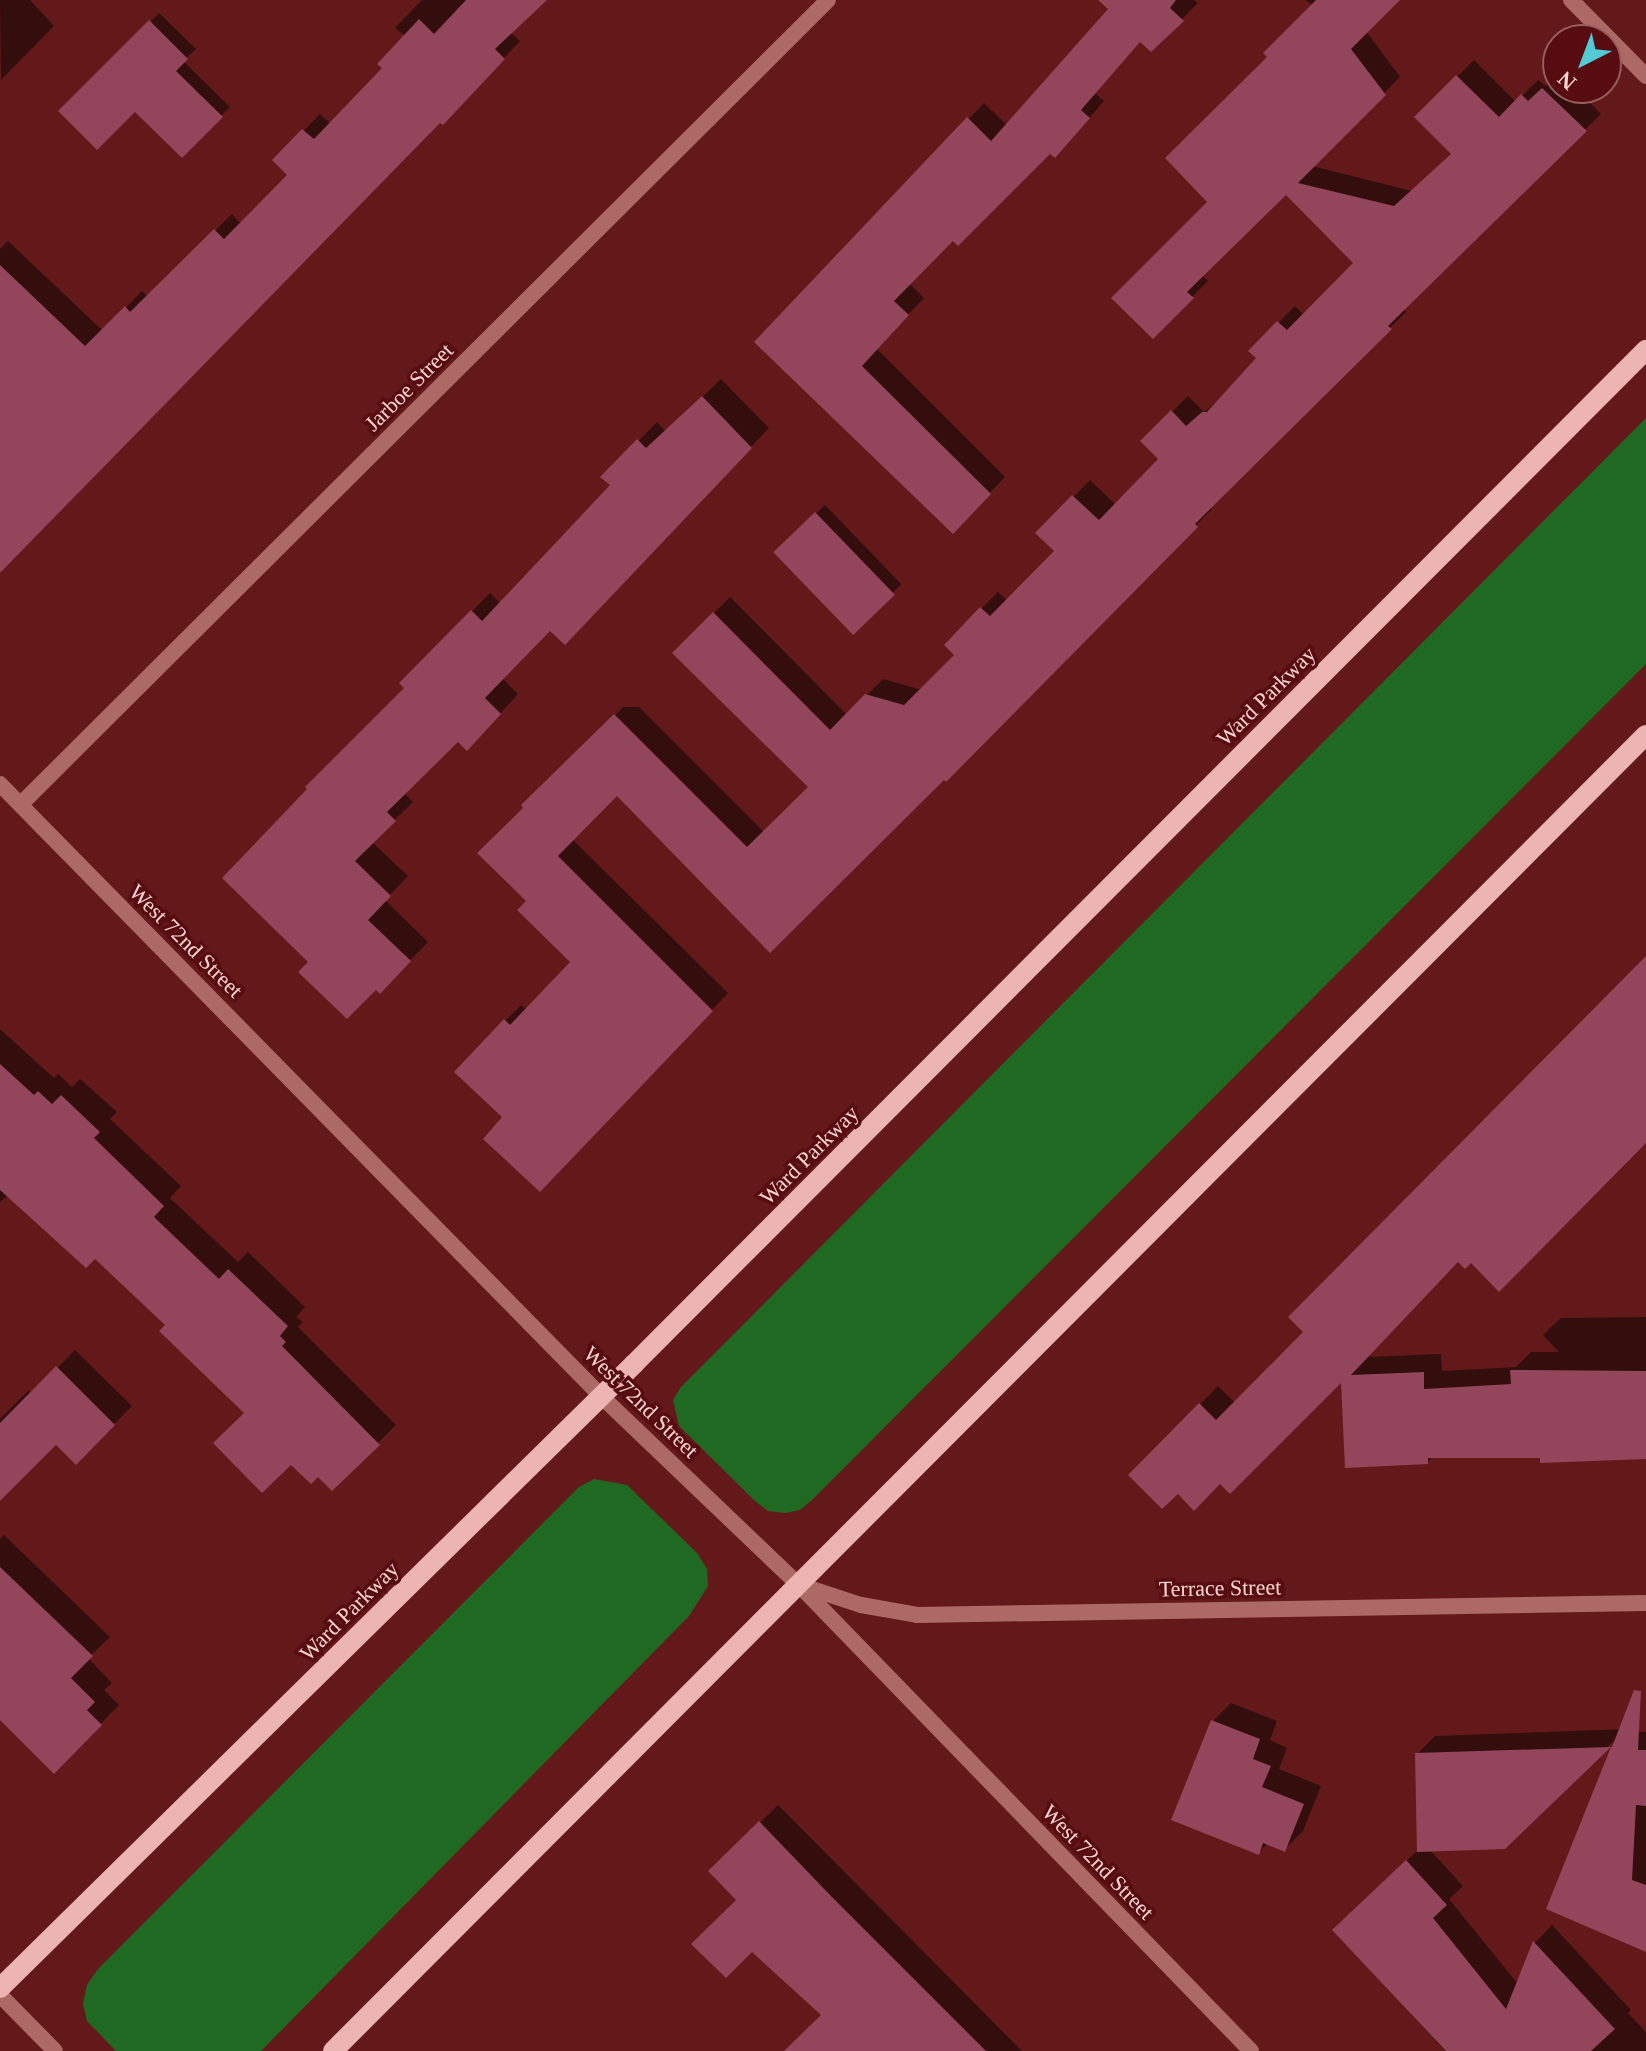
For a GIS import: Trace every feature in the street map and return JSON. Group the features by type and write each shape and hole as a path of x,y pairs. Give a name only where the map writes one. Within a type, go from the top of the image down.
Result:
{"main road":[{"name":"Ward Parkway","path":"0,1988 601,1396 1646,350"},
{"path":"333,2051 1646,735"}],"street":[{"name":"Jarboe Street","path":"21,804 828,0"},
{"path":"1571,0 1646,76"},
{"name":"West 72nd Street","path":"0,784 601,1396 799,1585 1251,2051"},
{"name":"Terrace Street","path":"799,1585 861,1605 917,1615 1646,1603"},
{"path":"0,1995 55,2051"}],"green space":[{"path":"1646,418 1646,664 813,1499 800,1510 785,1513 768,1511 755,1501 679,1426 673,1400 681,1387"},
{"path":"594,1479 627,1485 697,1553 707,1569 708,1586 689,1616 261,2051 116,2051 87,2021 83,2003 87,1985 98,1969 579,1487"}],"building":[{"path":"466,0 547,0 495,49 505,59 443,125 440,123 0,573 0,265 85,346 125,306 130,312 214,229 224,239 287,175 272,160 302,129 314,139 382,68 377,64 419,19 434,34"},
{"path":"1098,0 1176,0 1170,8 1184,21 1151,52 1140,42 1081,110 1090,118 1055,158 1050,154 958,246 953,241 894,301 909,315 862,366 991,494 953,534 754,342 967,117 991,141 1108,9"},
{"path":"1316,0 1400,0 1351,49 1386,95 1298,183 1394,206 1451,154 1414,117 1456,75 1499,117 1521,94 1528,101 1542,88 1542,104 1559,104 1587,131 1388,326 1392,329 1195,524 1198,527 946,782 944,780 770,953 617,796 558,856 713,1011 540,1192 483,1139 502,1117 454,1072 504,1019 510,1025 570,962 517,910 526,901 477,853 614,714 747,847 808,787 672,653 713,612 830,730 865,694 904,705 954,655 944,645 980,607 990,616 1054,551 1035,533 1072,495 1099,520 1158,459 1140,441 1171,410 1186,426 1202,412 1207,412 1256,358 1248,351 1277,321 1287,330 1353,263 1286,195 1187,292 1194,298 1153,339 1111,298 1207,202 1165,158 1267,57 1263,53"},
{"path":"149,20 188,59 176,71 223,117 182,158 135,112 97,150 58,111"},
{"path":"702,396 752,448 565,645 550,631 485,698 501,714 467,751 458,742 387,812 396,821 355,861 391,896 368,920 411,961 380,994 376,990 347,1019 298,972 308,962 222,878 307,789 305,787 404,688 399,683 471,610 482,621 610,485 600,477 637,439 646,448"},
{"path":"815,512 895,595 853,635 773,552"},
{"path":"1646,956 1646,1143 1499,1292 1471,1263 1465,1269 1458,1262 1351,1375 1424,1372 1424,1389 1511,1384 1510,1370 1646,1371 1646,1459 1540,1463 1540,1458 1428,1458 1428,1464 1345,1468 1341,1383 1230,1494 1220,1484 1194,1511 1178,1494 1162,1509 1128,1475 1199,1403 1216,1420 1303,1332 1288,1317"},
{"path":"0,1064 34,1095 38,1091 52,1104 61,1095 100,1132 94,1138 164,1206 154,1217 219,1279 228,1269 288,1326 280,1336 286,1342 282,1346 380,1445 332,1491 318,1477 311,1484 291,1465 262,1493 213,1443 244,1413 159,1331 165,1325 95,1259 86,1268 0,1190"},
{"path":"56,1366 115,1425 76,1465 56,1445 0,1501 0,1423"},
{"path":"0,1567 93,1656 71,1678 95,1702 87,1710 102,1725 54,1774 0,1720"},
{"path":"1634,1690 1641,1691 1638,1750 1646,1750 1646,1806 1636,1805 1632,1880 1646,1885 1646,1952 1546,1909"},
{"path":"1211,1720 1260,1739 1253,1759 1271,1766 1262,1787 1304,1804 1285,1852 1263,1843 1259,1855 1171,1820"},
{"path":"1611,1747 1505,1849 1417,1852 1415,1753"},
{"path":"759,1821 986,2051 784,2051 821,2015 752,1952 726,1978 691,1944 736,1900 708,1871"},
{"path":"1406,1860 1447,1905 1433,1918 1506,2009 1533,1941 1615,2029 1591,2051 1446,2051 1332,1930"}]}
